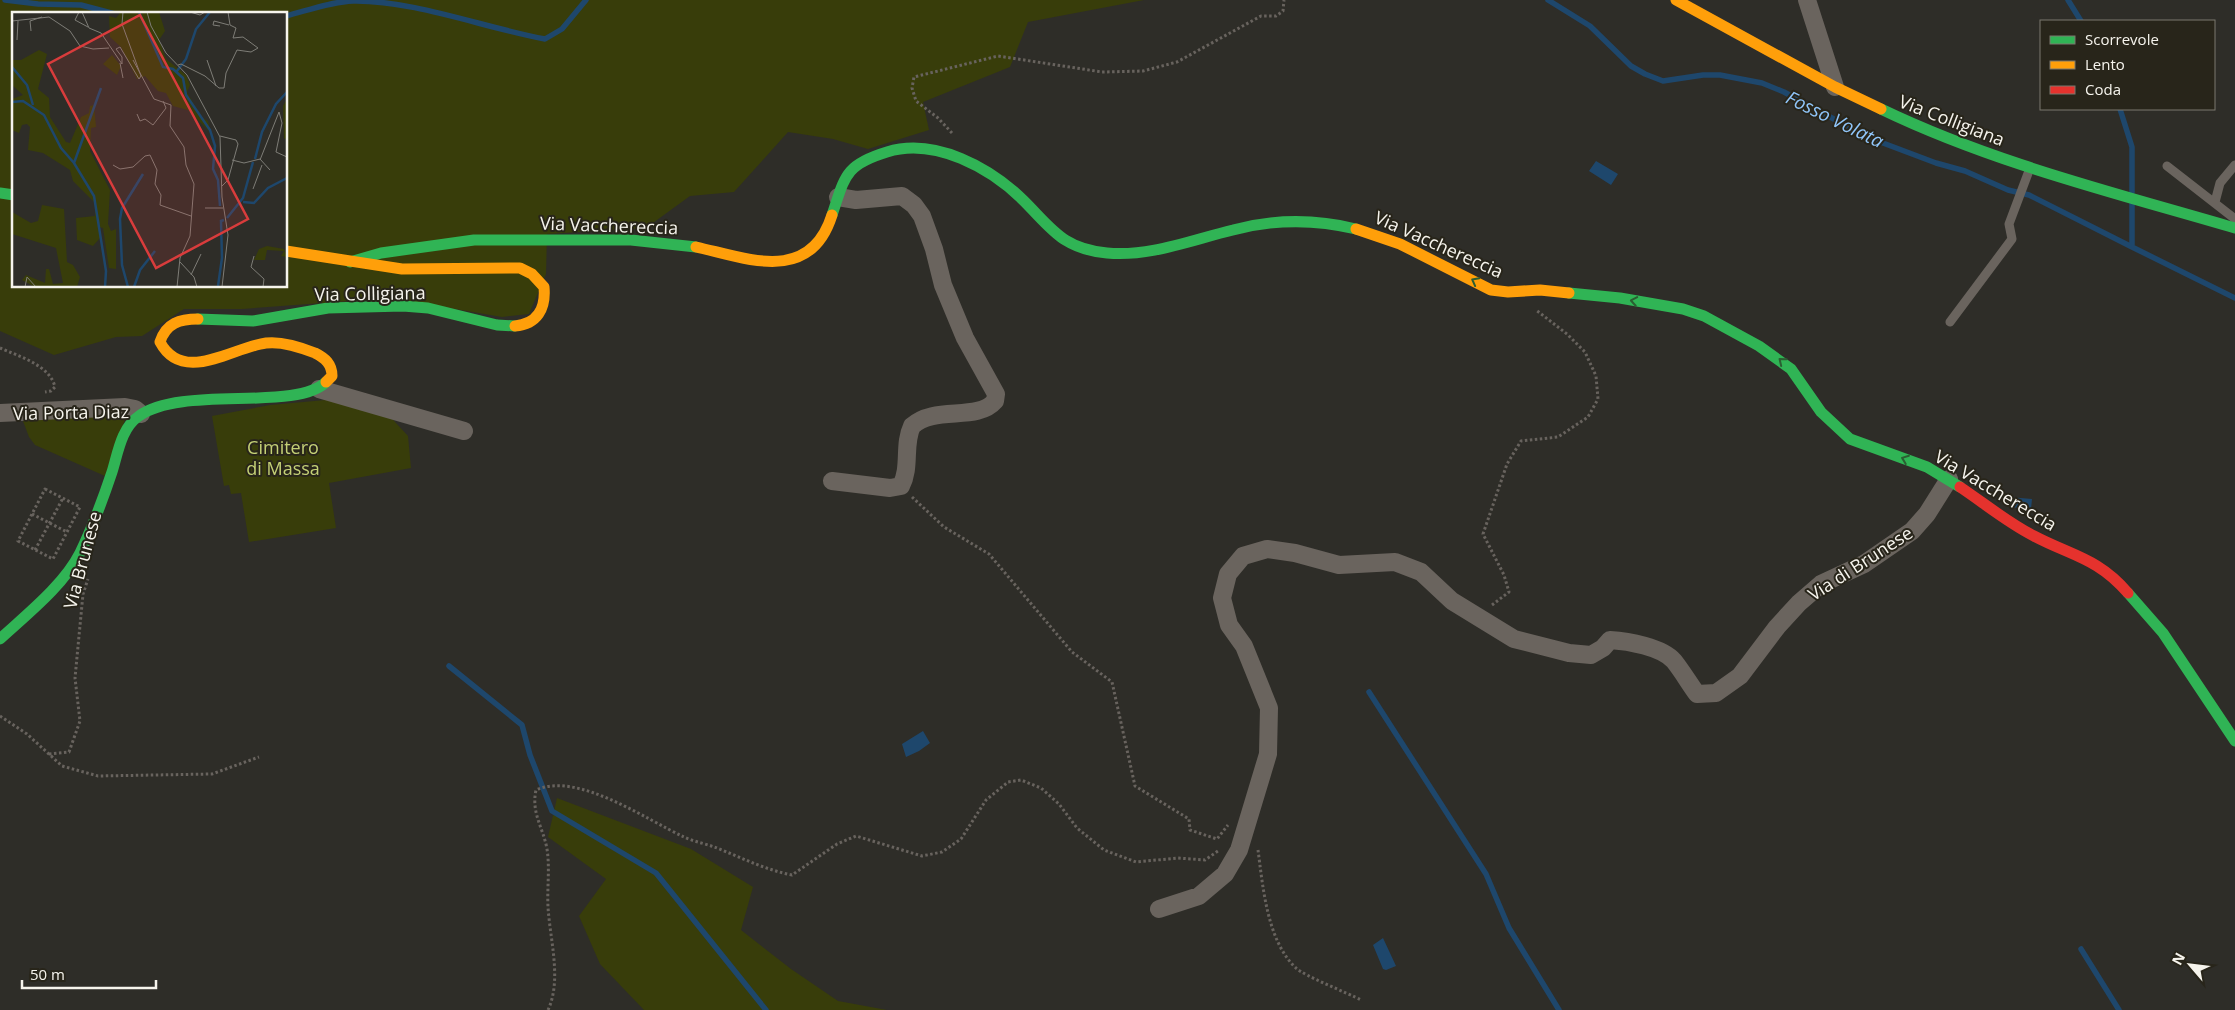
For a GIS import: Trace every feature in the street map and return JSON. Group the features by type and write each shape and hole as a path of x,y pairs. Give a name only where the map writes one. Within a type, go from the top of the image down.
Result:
{"street":[{"name":"Via Colligiana","path":"1676,0 1835,87 1928,132 2030,167 2235,228"},
{"path":"1807,0 1819,30 1835,87"},
{"name":"Via Vacchereccia","path":"350,262 366,255 461,241 643,240 704,247 777,263 797,258 823,238 829,228 843,178 857,164 888,152 911,147 948,154 1002,181 1025,202 1050,232 1067,244 1088,251 1150,252 1183,245 1259,223 1324,223 1363,229 1397,242 1491,290 1508,292 1540,290 1620,298 1683,309 1730,329 1784,362 1802,383 1821,412 1850,439 1864,446 1927,467 1949,479 2033,536 2088,560 2113,576 2163,632 2235,741"},
{"path":"832,481 890,488 901,486 906,477 908,441 912,426 927,416 983,410 995,401 996,394 966,338 943,285 934,248 922,216 914,205 902,196 856,200 838,197"},
{"name":"Via Colligiana","path":"288,251 402,269 520,268 532,274 544,287 544,304 537,319 525,325 512,327 485,322 452,312 416,306 348,307 246,321 180,321 166,328 162,334 160,342 168,354 189,362 202,363 219,360 266,343 311,351 329,362 333,369 332,376 319,389"},
{"path":"0,639 50,593 79,554 112,472 119,445 132,421 141,414 167,403 286,395 319,389 464,431"},
{"name":"Via Porta Diaz","path":"0,413 125,407 135,409 141,414"},
{"name":"Via di Brunese","path":"1159,909 1198,896 1225,874 1239,850 1268,754 1269,708 1244,646 1229,625 1222,598 1228,574 1243,556 1267,550 1295,553 1339,565 1395,562 1421,572 1452,601 1514,639 1570,653 1591,655 1603,648 1610,640 1630,641 1649,647 1673,660 1698,694 1716,693 1740,676 1776,627 1821,584 1864,564 1912,531 1927,514 1949,479"}],"lane":[{"path":"2215,202 2220,183 2235,165"},
{"path":"2167,166 2235,219"},
{"path":"1950,322 2012,239 2009,224 2010,218 2030,167"}],"path":[{"path":"955,136 938,118 916,101 912,88 914,76 998,56 1102,72 1143,71 1177,62 1261,16 1276,16 1283,11 1284,0"},
{"path":"1469,610 1489,608 1509,592 1504,575 1483,534 1507,464 1521,441 1558,437 1588,417 1598,399 1596,376 1585,352 1567,334 1534,309"},
{"path":"0,348 40,367 54,380 55,386 51,391 39,392"},
{"path":"901,486 944,527 989,554 1072,652 1112,682 1135,786 1189,819 1190,830 1217,839 1229,824"},
{"path":"45,489 63,498 80,507 53,559 18,541 45,489"},
{"path":"35,550 63,498"},
{"path":"32,514 67,532"},
{"name":"Via Brunese","path":"49,754 68,752 80,721 75,678 83,594 89,576"},
{"path":"0,716 27,734 62,766 98,776 212,774 259,756"},
{"path":"548,1010 553,999 554,960 548,908 547,850 533,804 536,790 548,784 595,794 616,801 687,838 773,871 792,875 836,844 856,836 922,856 942,852 961,839 986,800 1008,782 1021,780 1041,788 1059,804 1077,828 1104,850 1136,862 1178,858 1204,860 1220,849"},
{"path":"1257,843 1262,883 1274,936 1285,953 1296,969 1361,1000"}],"green space":[{"path":"0,0 1144,0 1028,22 1010,67 923,102 929,130 868,149 833,139 788,132 734,192 690,196 646,228 547,234 546,274 529,314 502,317 391,298 242,309 184,309 142,336 116,337 54,355 0,331"},
{"name":"Cimitero di Massa","path":"348,398 384,410 408,436 411,468 329,483 336,528 249,542 241,493 231,494 229,485 224,486 212,416 270,405"},
{"path":"128,411 105,476 35,445 29,437 23,421"},
{"path":"557,798 691,849 753,887 741,930 791,969 838,1001 887,1010 644,1010 600,964 579,916 606,879 548,837"}],"water":[{"path":"1596,161 1618,174 1611,185 1589,171"},
{"path":"2009,497 2032,499 2031,509 2008,507"},
{"path":"923,731 930,743 906,757 902,744"},
{"path":"1383,938 1396,966 1386,970 1383,969 1373,945"}],"waterway":[{"name":"Fosso Volata","path":"5,0 38,4 81,5 107,12"},
{"name":"Fosso Volata","path":"288,15 336,3 353,1 376,2 424,10 545,39 562,29 586,0"},
{"name":"Fosso Volata","path":"1548,0 1590,26 1631,66 1645,74 1663,81 1703,75 1720,75 1762,83 1784,92 1867,137 1936,163 1965,171 2008,190 2029,195 2132,247"},
{"path":"2068,0 2080,20"},
{"path":"2120,110 2132,147 2132,192"},
{"path":"2132,204 2132,247 2235,298"},
{"path":"449,666 522,725 530,755 552,811 656,873 766,1010"},
{"path":"1369,692 1486,874 1509,928 1559,1010"},
{"path":"2081,949 2119,1010"}],"traffic: fast":[{"path":"1881,109 1967,145 2055,176 2235,228"},
{"path":"832,215 844,182 854,168 873,157 905,148 943,152 979,167 1011,189 1060,236 1079,247 1092,251 1123,254 1155,250 1248,226 1279,222 1325,223 1356,229"},
{"path":"0,193 12,195"},
{"path":"350,262 381,253 474,240 631,240 696,247"},
{"path":"1569,293 1620,298 1683,309 1704,316 1759,346 1791,369 1821,412 1850,439 1927,467 1960,487"},
{"path":"198,319 253,321 328,308 403,306 428,308 497,325 515,326"},
{"path":"0,639 55,588 73,565 89,534 109,482 124,434 139,416 158,407 182,402 290,396 311,391 326,382"},
{"path":"2128,593 2163,633 2235,741"}],"traffic: slow":[{"path":"1676,0 1835,87 1881,109"},
{"path":"696,247 755,260 774,261 792,259 808,251 822,237 832,215"},
{"path":"1356,229 1400,244 1491,290 1508,292 1540,290 1569,293"},
{"path":"288,251 402,269 520,268 532,274 544,287 544,295 539,314 529,322 515,326"},
{"path":"198,319 174,323 166,330 160,342 170,355 182,361 195,362 224,356 266,343 285,344 315,353 325,359 331,368 332,376 326,382"}],"traffic: jam":[{"path":"1960,487 2024,531 2095,565 2117,581 2128,593"}]}
